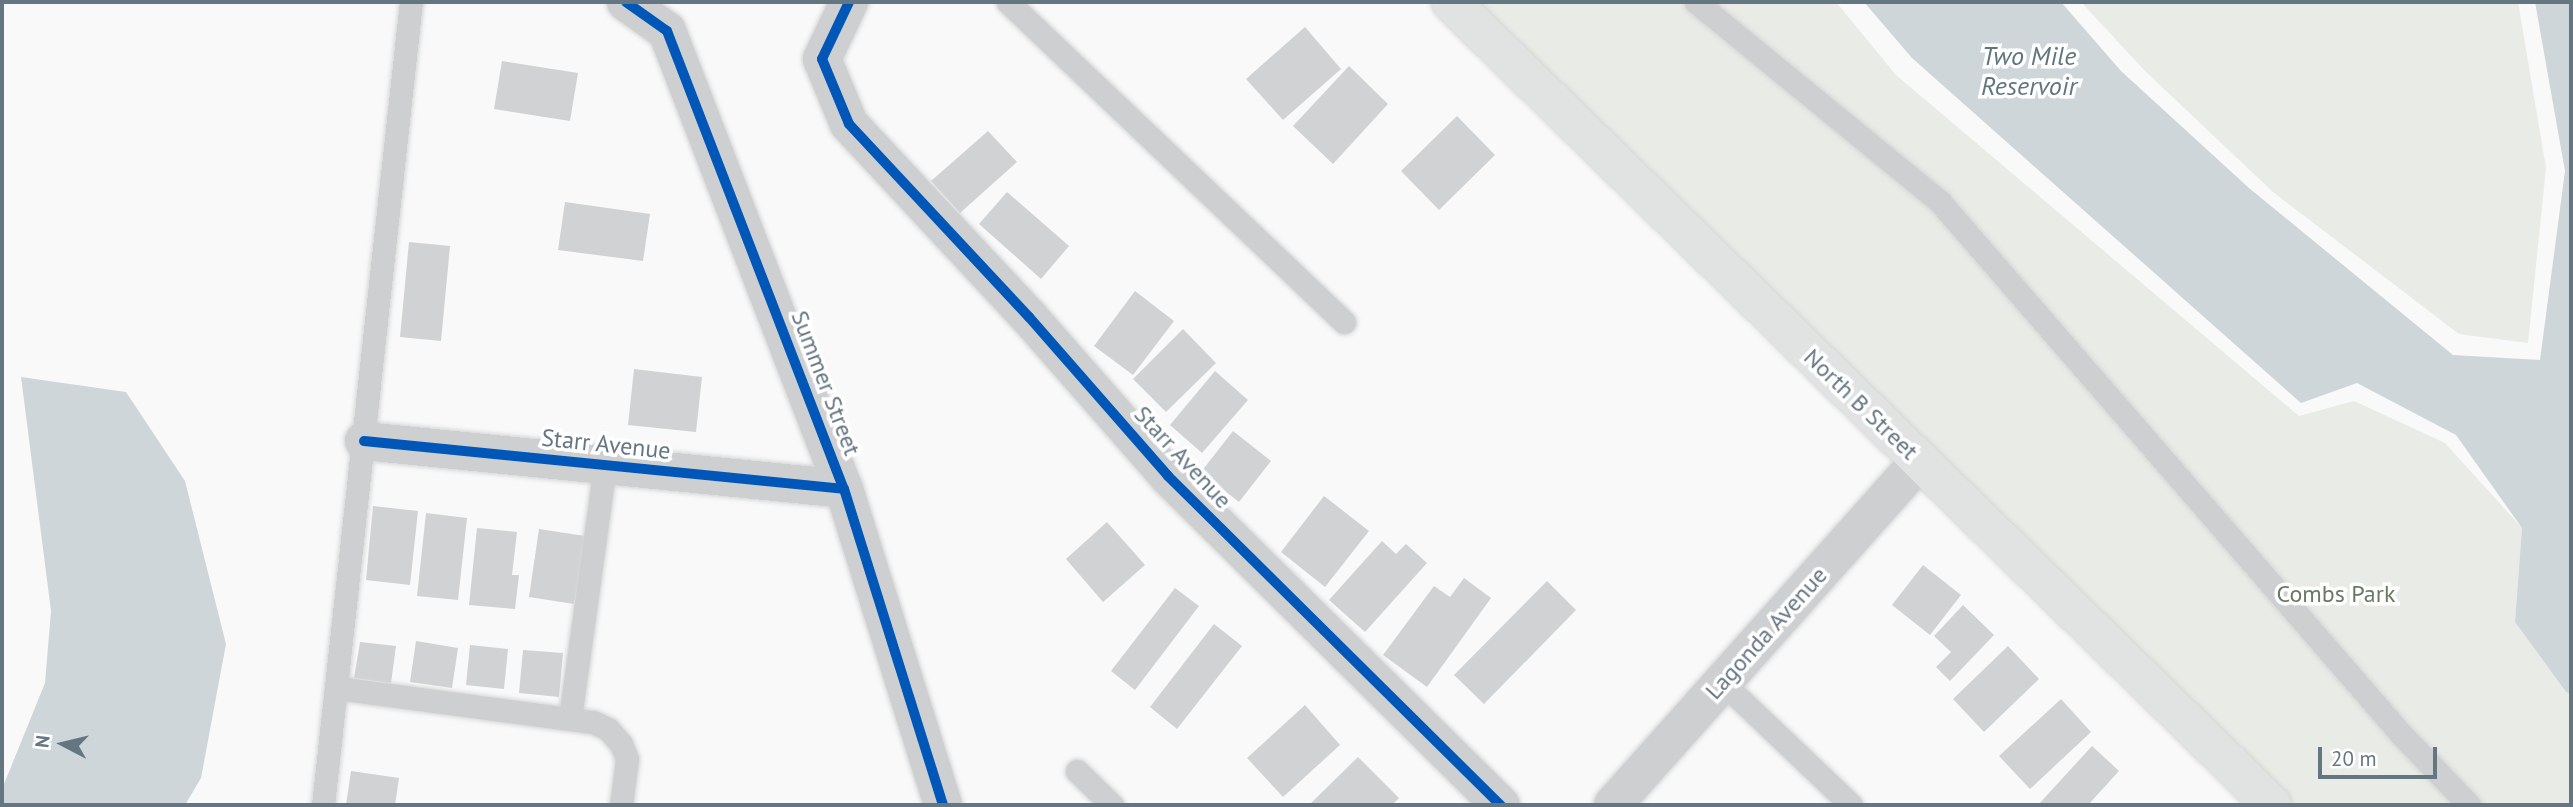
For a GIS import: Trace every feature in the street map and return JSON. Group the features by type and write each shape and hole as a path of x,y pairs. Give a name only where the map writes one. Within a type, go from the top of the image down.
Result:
{"main road":[{"name":"North B Street","path":"1451,2 2273,805"}],"street":[{"name":"Summer Street","path":"626,2 667,31 844,489 943,805"},
{"name":"Starr Avenue","path":"849,2 822,59 849,124 1028,317 1168,476 1501,805"},
{"name":"Starr Avenue","path":"364,441 844,489"},
{"name":"Lagonda Avenue","path":"1613,805 1919,461"}],"lane":[{"path":"323,805 411,2"},
{"path":"1008,2 1344,322"},
{"path":"1696,2 1940,202 2401,734 2469,805"},
{"path":"570,718 605,465"},
{"path":"1722,682 1851,805"},
{"path":"337,688 570,718 601,725 621,744 627,759 621,805"},
{"path":"1077,771 1112,805"}],"green space":[{"name":"Combs Park","path":"1471,2 1836,2 1896,75 2299,416 2354,401 2445,443 2522,528 2515,622 2566,692 2571,694 2571,805 2295,805"},
{"path":"2081,2 2518,2 2546,168 2528,343 2459,334 2273,192 2144,70"}],"water":[{"name":"Two Mile Reservoir","path":"1864,2 2061,2 2121,71 2249,188 2453,355 2540,360 2565,171 2535,2 2571,2 2571,694 2566,692 2515,622 2522,528 2456,435 2357,383 2301,403 1912,58"},
{"path":"21,377 126,392 185,481 226,644 201,778 185,805 2,805 2,789 45,683 51,611"}],"building":[{"path":"1305,27 1341,69 1283,120 1246,79"},
{"path":"502,61 578,73 570,121 494,109"},
{"path":"1349,66 1388,104 1333,164 1293,126"},
{"path":"1457,116 1495,155 1439,210 1401,171"},
{"path":"988,131 1017,162 960,213 931,181"},
{"path":"1007,192 1069,246 1041,279 979,224"},
{"path":"565,202 650,214 643,261 558,250"},
{"path":"409,242 450,246 441,341 400,337"},
{"path":"1135,291 1174,321 1133,375 1094,346"},
{"path":"1183,329 1216,363 1166,412 1133,379"},
{"path":"634,369 702,377 696,432 628,425"},
{"path":"1215,371 1248,400 1202,453 1170,425"},
{"path":"1233,431 1271,461 1239,502 1201,472"},
{"path":"1324,496 1369,531 1325,587 1281,552"},
{"path":"373,506 418,511 410,585 366,580"},
{"path":"426,513 467,518 458,600 417,596"},
{"path":"1107,522 1145,565 1103,602 1066,559"},
{"path":"477,528 517,532 512,575 519,575 515,609 469,605"},
{"path":"539,529 585,536 574,604 529,597"},
{"path":"1382,541 1396,554 1406,544 1427,563 1365,632 1329,600"},
{"path":"1923,565 1961,595 1930,635 1892,605"},
{"path":"1464,578 1491,598 1427,687 1383,655 1434,586 1450,597"},
{"path":"1547,581 1576,610 1484,704 1454,675"},
{"path":"1175,588 1199,606 1135,690 1111,671"},
{"path":"1963,605 1994,635 1950,681 1936,667 1951,652 1934,636"},
{"path":"1214,624 1242,646 1177,729 1150,707"},
{"path":"416,641 458,648 452,688 410,682"},
{"path":"360,642 396,646 391,683 354,678"},
{"path":"470,645 508,649 504,689 466,685"},
{"path":"2008,646 2039,679 1984,732 1953,699"},
{"path":"523,650 563,653 559,697 519,693"},
{"path":"2061,699 2091,732 2030,789 1999,756"},
{"path":"1305,705 1340,745 1283,797 1247,758"},
{"path":"2092,746 2119,771 2088,805 2038,805"},
{"path":"1358,757 1399,798 1392,805 1309,805"},
{"path":"351,771 399,778 395,805 346,805"}],"cycle path":[{"path":"626,2 667,31 844,489 943,805"},
{"path":"849,2 822,59 849,124 1029,317 1168,476 1501,805"},
{"path":"364,441 844,489"}]}
